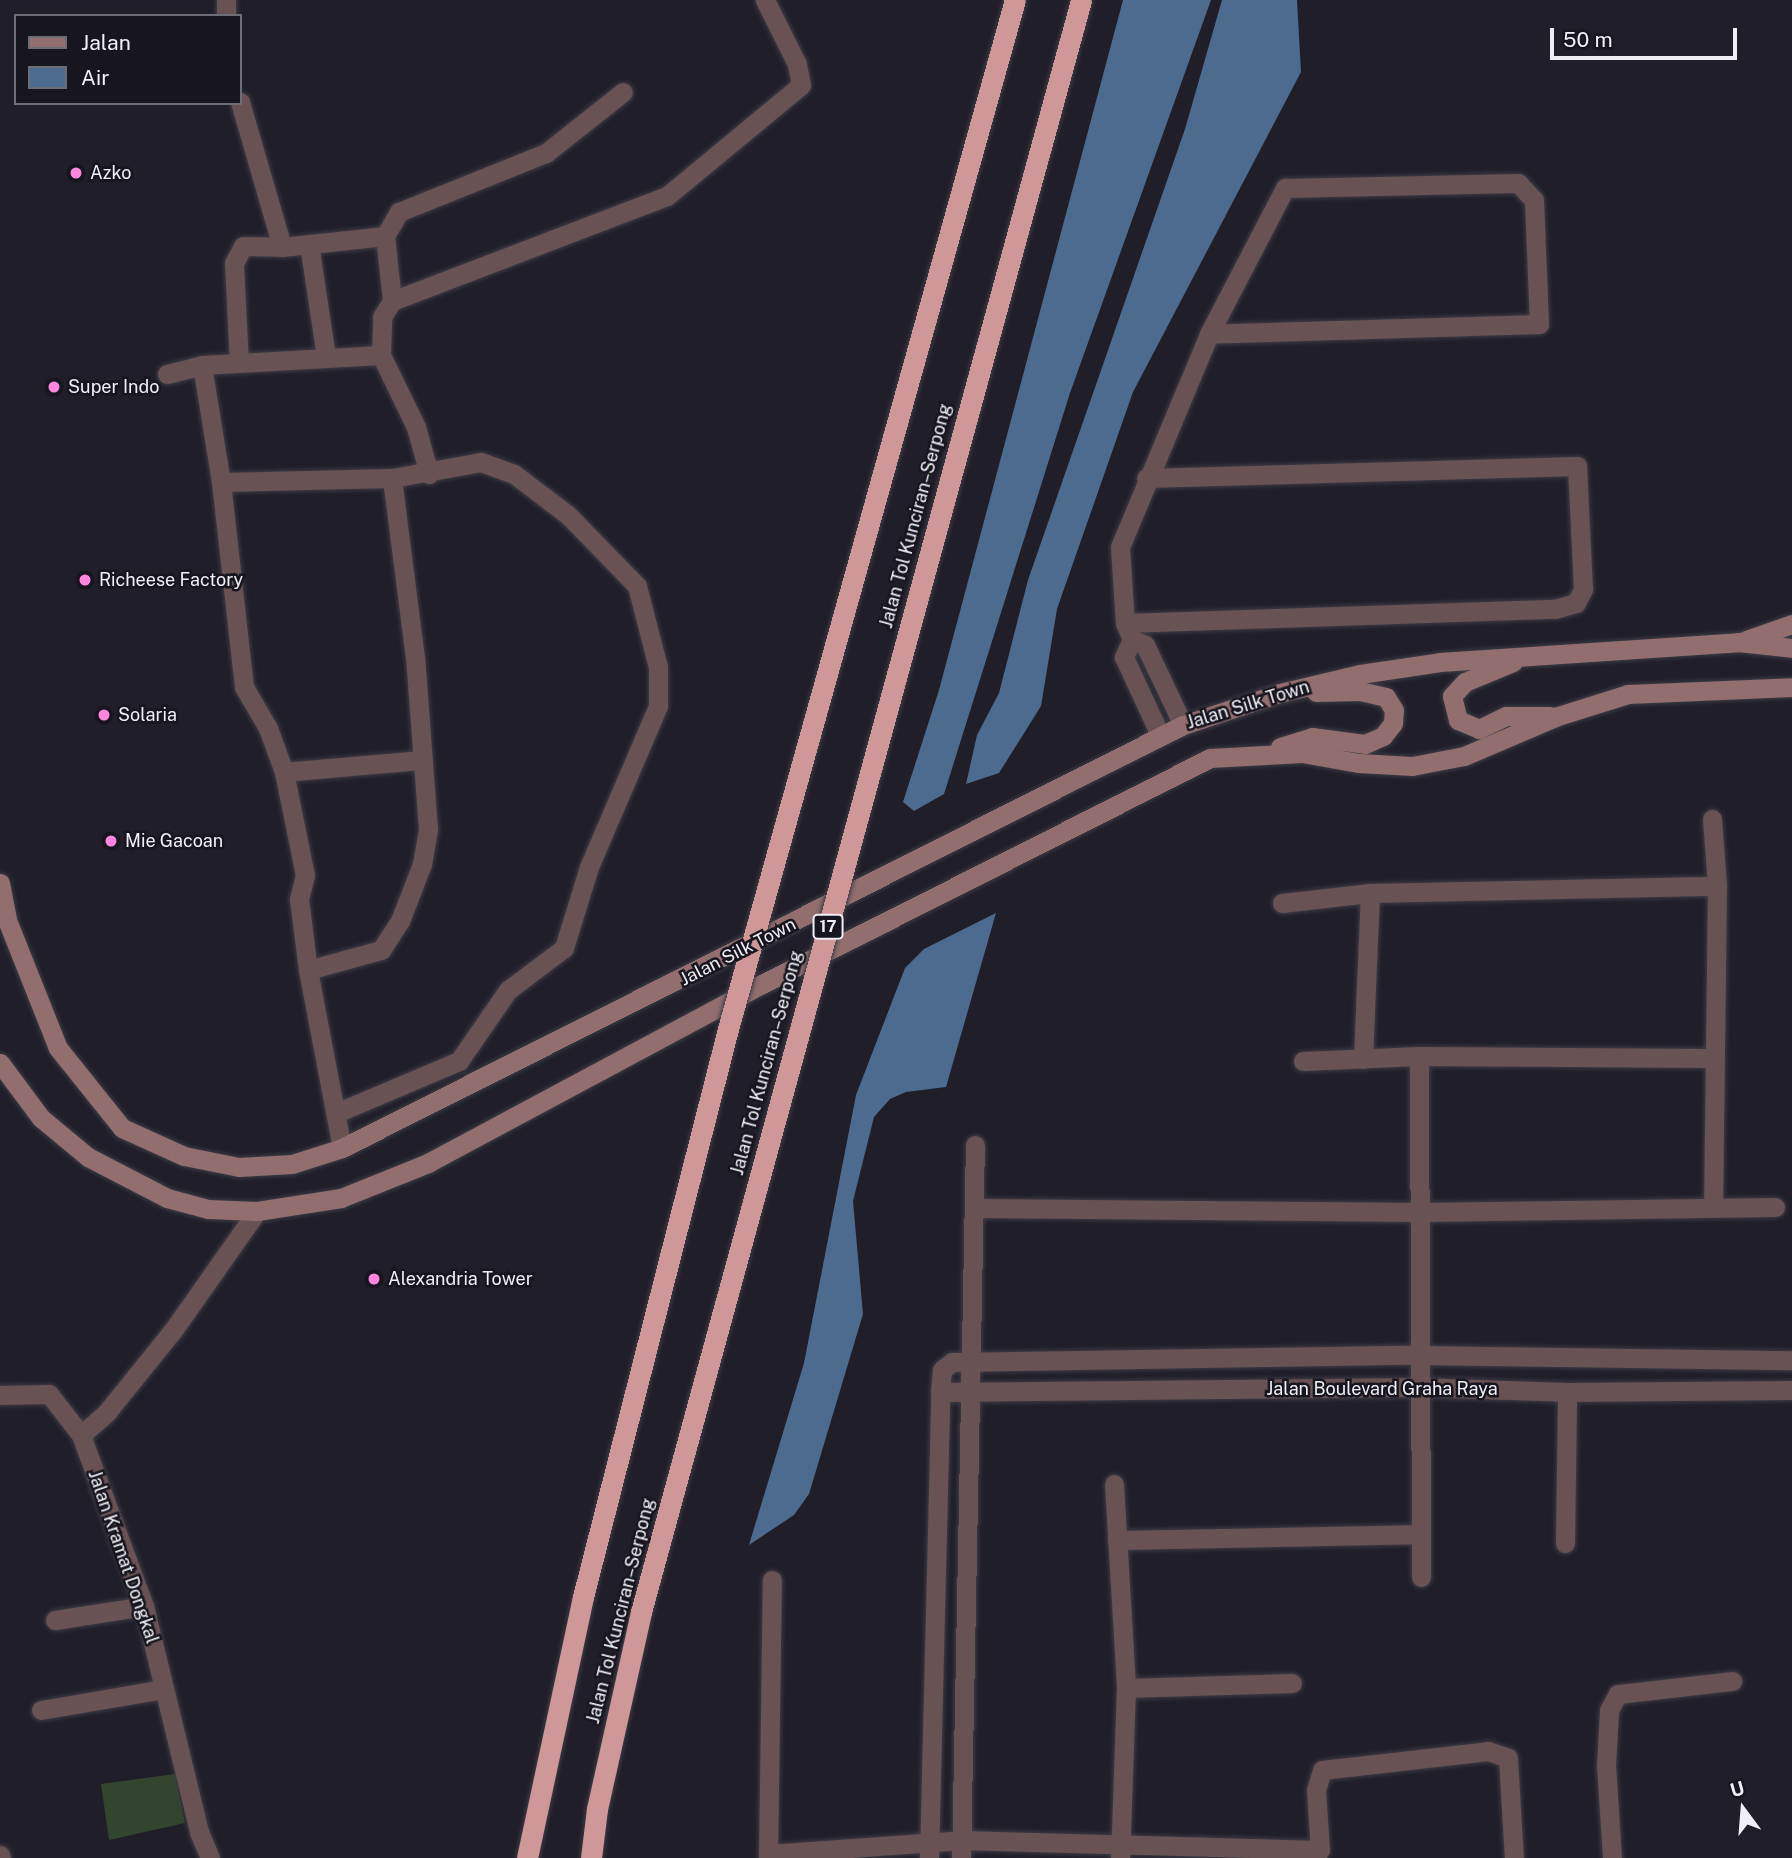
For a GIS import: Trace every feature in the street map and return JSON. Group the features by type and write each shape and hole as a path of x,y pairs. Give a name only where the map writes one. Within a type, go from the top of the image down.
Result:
{"highway":[{"path":"527,1858 583,1597 728,1029 1015,0"},
{"name":"Jalan Tol Kunciran–Serpong","path":"591,1858 597,1809 641,1612 1081,0"}],"main road":[{"path":"1738,642 1792,624"},
{"name":"Jalan Silk Town","path":"0,883 4,916 58,1048 122,1128 184,1156 239,1167 292,1164 342,1148 682,981 1183,725 1280,693 1373,672 1530,655 1738,642 1792,648"},
{"path":"1530,655 1465,682 1452,696 1458,720 1479,729 1506,716 1558,716"},
{"path":"1266,751 1412,766 1464,757 1558,716 1628,694 1792,687"},
{"path":"0,1063 41,1118 88,1157 167,1198 208,1209 257,1211 341,1198 428,1163 760,985 1210,758 1266,751 1312,737 1365,744 1383,736 1393,723 1394,710 1386,697 1360,691 1280,693"}],"street":[{"path":"429,474 416,427 381,355 382,317 392,301 667,196 801,85 797,64 765,0"},
{"path":"392,301 385,236 399,212 546,153 623,92"},
{"path":"241,105 282,247"},
{"path":"1160,736 1124,657 1128,631 1120,547 1146,478 1209,334 1285,188 1518,183 1534,200 1539,324 1209,334"},
{"path":"239,363 237,253 243,246 282,247 385,236"},
{"path":"309,244 326,356"},
{"path":"167,374 202,365 381,355"},
{"path":"202,365 221,482 244,687 268,728 284,772 306,875 299,899 308,970 338,1112 342,1148"},
{"path":"221,482 392,478 429,474 481,462 514,474 585,533 637,586 658,667 658,706 589,867 564,948 508,990 459,1060 338,1112"},
{"path":"1128,631 1555,610 1576,603 1583,589 1577,466 1146,478"},
{"path":"308,970 381,950 400,920 422,864 428,829 415,658 392,478"},
{"path":"1128,631 1145,645 1183,725"},
{"path":"284,772 421,760"},
{"path":"1712,819 1717,886 1713,1205"},
{"path":"1282,903 1370,893 1717,886"},
{"path":"1363,1059 1370,893"},
{"path":"1303,1061 1419,1056 1714,1058"},
{"path":"1419,1056 1422,1355 1418,1534 1421,1577"},
{"path":"961,1849 973,1362 975,1145"},
{"path":"974,1208 1420,1212 1713,1205 1775,1207"},
{"path":"81,1435 107,1412 174,1329 257,1211"},
{"name":"Jalan Boulevard Graha Raya","path":"929,1849 940,1392 942,1370 952,1362 1422,1355 1792,1360"},
{"name":"Jalan Boulevard Graha Raya","path":"940,1392 1420,1387 1567,1392 1792,1390"},
{"path":"1565,1543 1567,1392"},
{"name":"Jalan Kramat Dongkal","path":"0,1395 49,1394 81,1435 144,1606 200,1832 210,1858"},
{"path":"1114,1483 1126,1688 1120,1851"},
{"path":"1117,1540 1418,1534"},
{"path":"772,1580 768,1856 929,1849 1321,1854 1316,1790 1322,1770 1488,1751 1508,1758 1514,1858"},
{"path":"55,1620 144,1606"},
{"path":"1612,1858 1606,1766 1609,1710 1618,1694 1732,1681"},
{"path":"1126,1688 1292,1683"},
{"path":"41,1710 164,1689"}],"green space":[{"path":"175,1774 185,1823 109,1840 101,1784"}],"water":[{"path":"1123,0 1211,0 1070,393 944,794 914,811 903,802 939,690"},
{"path":"1222,0 1297,0 1301,72 1133,392 1057,609 1041,706 999,773 966,784 977,735 999,693 1028,580 1185,129"},
{"path":"996,913 946,1087 906,1092 890,1099 874,1117 853,1201 863,1314 809,1494 794,1515 749,1545 804,1363 856,1095 905,968 924,949"}],"place":[{"name":"Azko","path":"76,173"},
{"name":"Super Indo","path":"54,387"},
{"name":"Richeese Factory","path":"85,580"},
{"name":"Solaria","path":"104,715"},
{"name":"Mie Gacoan","path":"111,841"},
{"name":"Alexandria Tower","path":"374,1279"}]}
